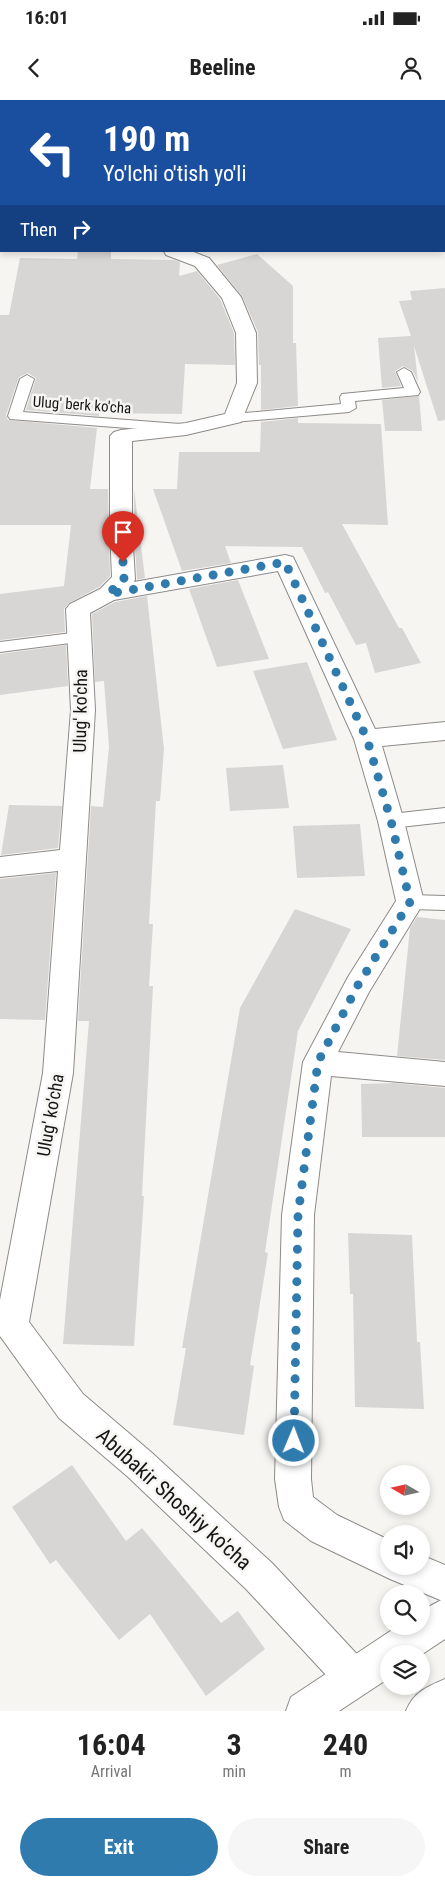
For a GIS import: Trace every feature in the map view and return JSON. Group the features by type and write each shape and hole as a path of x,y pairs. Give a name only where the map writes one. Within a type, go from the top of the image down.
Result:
{"street":[{"path":"176,252 202,262 231,297 246,333 247,383 234,418"},
{"name":"Ulug' ko'cha","path":"6,1320 58,1073 83,710 78,609 108,594 124,579 121,436 186,429 234,418"},
{"path":"108,594 285,562 367,739 391,821 410,902 358,985 318,1062 298,1215 294,1479 297,1507 324,1528 380,1555"},
{"path":"367,739 445,731"},
{"path":"0,867 72,859"},
{"path":"318,1062 445,1074"},
{"name":"Abubakir Shoshiy ko'cha","path":"6,1320 71,1406 139,1464 259,1576 354,1678"},
{"path":"424,1575 445,1584"},
{"path":"404,1645 445,1618"},
{"path":"305,1711 380,1661"},
{"path":"425,1711 445,1698"}],"lane":[{"path":"234,418 349,408 347,397 413,392 404,372"},
{"name":"Ulug' berk ko'cha","path":"26,379 15,416 186,429"},
{"path":"0,647 80,637"},
{"path":"391,821 445,815"},
{"path":"410,902 445,903"}],"building":[{"path":"78,252 111,252 111,259 174,260 180,262 179,276 197,271 220,299 234,333 235,365 185,364 182,414 99,413 99,416 26,410 36,378 28,373 19,377 6,415 8,420 97,428 90,489 108,489 110,576 99,587 69,603 64,609 65,632 0,640 0,594 64,586 71,525 0,525 0,315 9,315 20,258 77,259"},
{"path":"257,254 293,286 293,343 296,343 298,406 261,410 261,365 259,365 258,332 242,296 217,265"},
{"path":"445,288 445,420 438,421 414,346 418,382 413,371 403,366 395,371 401,386 382,388 378,338 411,336 399,301 412,300 410,291"},
{"path":"419,396 422,431 385,431 382,400"},
{"path":"298,418 298,423 381,424 388,525 342,524 399,628 402,628 421,663 375,673 366,643 356,645 328,592 325,593 302,547 225,546 231,563 182,571 153,489 177,489 179,452 260,452 261,422"},
{"path":"134,489 145,578 137,580 134,529"},
{"path":"238,580 269,659 217,667 189,589"},
{"path":"147,596 164,749 160,801 156,801 149,924 153,924 149,986 153,986 142,1196 144,1196 134,1346 63,1344 89,1021 78,1021 91,806 103,807 109,747 104,681 95,682 92,614 115,602"},
{"path":"66,645 68,686 0,695 0,654"},
{"path":"307,662 337,740 283,749 253,671"},
{"path":"283,765 289,808 230,811 226,768"},
{"path":"9,805 62,806 58,848 1,855"},
{"path":"360,824 365,876 297,878 293,826"},
{"path":"56,873 45,1020 0,1019 0,879"},
{"path":"295,909 351,929 298,1031 265,1252 268,1253 250,1365 254,1366 244,1435 173,1425 186,1348 182,1348 240,1008"},
{"path":"417,917 445,920 445,1060 397,1056 410,928"},
{"path":"394,1083 445,1088 445,1137 362,1137 361,1084"},
{"path":"348,1233 412,1235 417,1342 420,1342 424,1409 355,1407 353,1294 350,1294"},
{"path":"72,1465 126,1541 142,1528 221,1623 238,1611 265,1649 206,1696 150,1614 119,1640 56,1560 50,1564 12,1507"}],"route":[{"path":"123,562 124,579 108,594 285,562 367,739 391,821 410,902 358,985 318,1062 298,1215 294,1441"}]}
